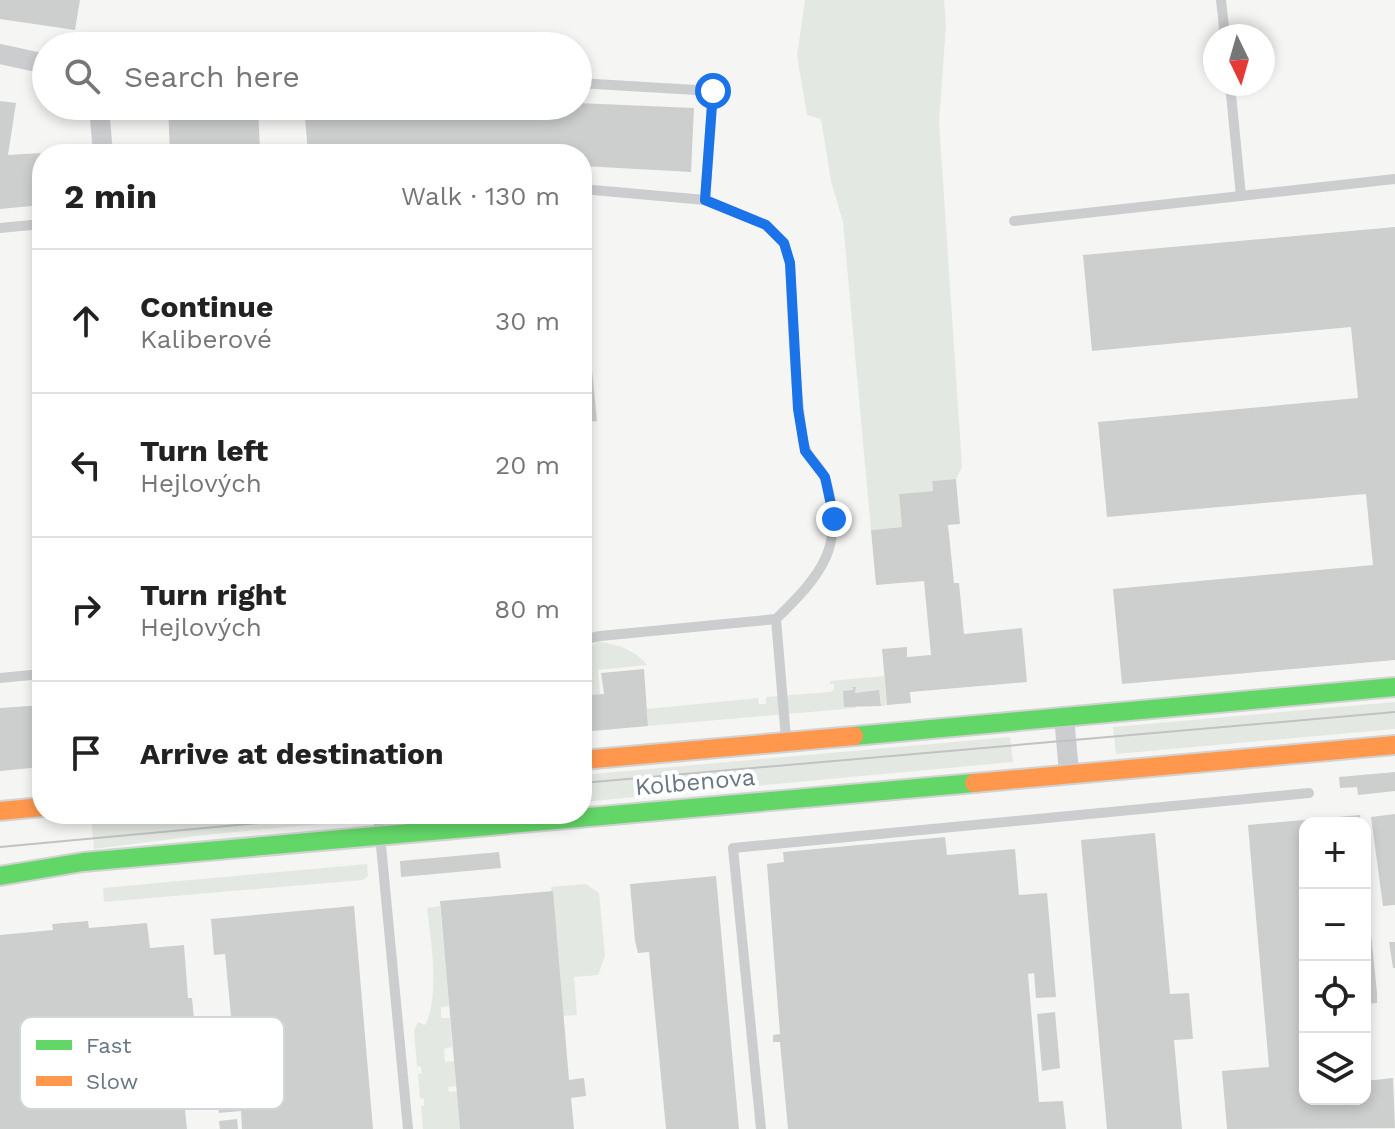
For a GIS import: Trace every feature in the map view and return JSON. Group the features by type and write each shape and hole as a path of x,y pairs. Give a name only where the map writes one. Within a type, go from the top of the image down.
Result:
{"main road":[{"name":"Kolbenova","path":"592,759 1395,687"},
{"name":"Kolbenova","path":"592,815 1395,745"},
{"path":"0,811 32,808"},
{"name":"Kolbenova","path":"0,876 83,862 491,824"}],"street":[{"path":"0,54 32,61"},
{"path":"100,120 102,144"},
{"path":"1064,717 1069,772"}],"lane":[{"path":"1221,0 1224,24"},
{"path":"592,84 713,91 705,200"},
{"path":"1231,96 1241,196"},
{"path":"1014,221 1395,179"},
{"path":"592,190 705,200 766,225 784,243 790,263 798,409 805,451 825,477 834,519 829,556 805,591 776,619 592,638"},
{"path":"0,228 32,225"},
{"path":"776,619 786,741"},
{"path":"0,678 32,675"},
{"path":"761,1129 733,848 1309,793"},
{"path":"379,824 408,1129"}],"shaded area":[{"path":"805,0 944,0 946,26 939,121 962,467 956,479 932,481 933,491 899,494 902,527 871,530 843,222 831,181 821,119 807,115 797,56"},
{"path":"599,642 613,644 638,656 647,665 598,670 600,694 592,695 592,645"},
{"path":"884,676 887,705 881,706 879,691 855,693 856,688 852,688 856,708 648,726 647,709 758,698 759,704 766,704 766,697 830,692 834,684 830,681"},
{"path":"1395,702 1395,729 1116,754 1113,727"},
{"path":"1010,737 1013,762 592,801 592,774"},
{"path":"92,824 320,824 204,835 94,849"},
{"path":"367,864 368,876 363,880 104,902 103,888"},
{"path":"586,884 599,893 605,956 598,975 574,977 577,1015 563,1016 551,887"},
{"path":"440,906 449,1006 441,1007 441,1018 450,1018 452,1047 444,1049 445,1062 454,1061 456,1086 448,1087 449,1092 457,1091 460,1129 423,1129 421,1106 424,1106 424,1099 420,1098 418,1074 422,1073 421,1067 417,1066 414,1031 418,1022 425,1025 430,1013 433,984 427,908"}],"building":[{"path":"0,0 80,0 75,30 0,19"},
{"path":"0,101 16,103 8,155 32,154 32,206 0,209"},
{"path":"592,104 694,108 691,172 592,167 592,144 307,144 305,120 592,120"},
{"path":"169,120 259,120 260,144 170,144"},
{"path":"1395,227 1395,660 1122,684 1113,589 1373,565 1366,494 1107,517 1098,422 1358,398 1351,327 1092,351 1083,255"},
{"path":"592,369 597,421 592,422"},
{"path":"956,479 960,524 948,525 954,583 959,583 964,634 1022,628 1027,682 910,692 911,703 887,705 882,649 907,647 907,657 931,655 924,581 876,585 871,530 902,527 899,494 933,491 932,481"},
{"path":"644,669 648,726 592,731 592,695 604,694 601,673"},
{"path":"852,687 856,687 855,693 879,690 881,706 844,707 843,691 853,690"},
{"path":"32,706 32,768 0,771 0,708"},
{"path":"1395,772 1395,791 1358,795 1357,787 1340,788 1339,777"},
{"path":"1395,814 1395,905 1383,906 1371,817"},
{"path":"1299,820 1299,1105 1371,1105 1371,1080 1393,1078 1395,1128 1227,1129 1222,1071 1269,1067 1248,825"},
{"path":"1155,833 1170,994 1189,993 1193,1039 1174,1040 1182,1129 1107,1129 1081,840"},
{"path":"945,837 947,855 1015,849 1019,895 1047,893 1056,997 1036,998 1034,973 1028,974 1039,1102 1063,1101 1066,1129 788,1129 780,1042 773,1042 773,1035 780,1034 767,864 784,862 783,852"},
{"path":"499,852 501,868 401,877 400,861"},
{"path":"716,876 739,1129 666,1129 649,952 638,953 630,884"},
{"path":"553,891 569,1080 584,1078 586,1096 571,1098 574,1129 460,1129 440,901"},
{"path":"354,906 373,1129 242,1129 241,1111 219,1113 219,1109 284,1109 284,1017 231,1017 225,954 214,955 211,919"},
{"path":"88,921 89,928 147,923 150,948 184,945 188,998 192,998 194,1017 20,1017 20,1109 185,1109 187,1129 0,1129 0,935 53,930 52,924"},
{"path":"1371,934 1377,993 1377,1003 1371,1004"},
{"path":"1389,942 1395,942 1395,968 1393,968"},
{"path":"1055,1012 1060,1068 1042,1071 1037,1014"},
{"path":"237,1119 238,1129 220,1129 219,1121"}],"tram line":[{"path":"592,782 1395,712"},
{"path":"0,847 247,824"}],"traffic: fast":[{"path":"854,736 1395,687"},
{"path":"592,817 974,783"},
{"path":"0,876 83,862 512,824"}],"traffic: slow":[{"path":"592,759 854,736"},
{"path":"974,783 1395,745"},
{"path":"0,811 32,808"}],"route":[{"path":"713,91 705,200 766,225 784,243 790,263 798,409 805,451 825,477 834,519"}]}
